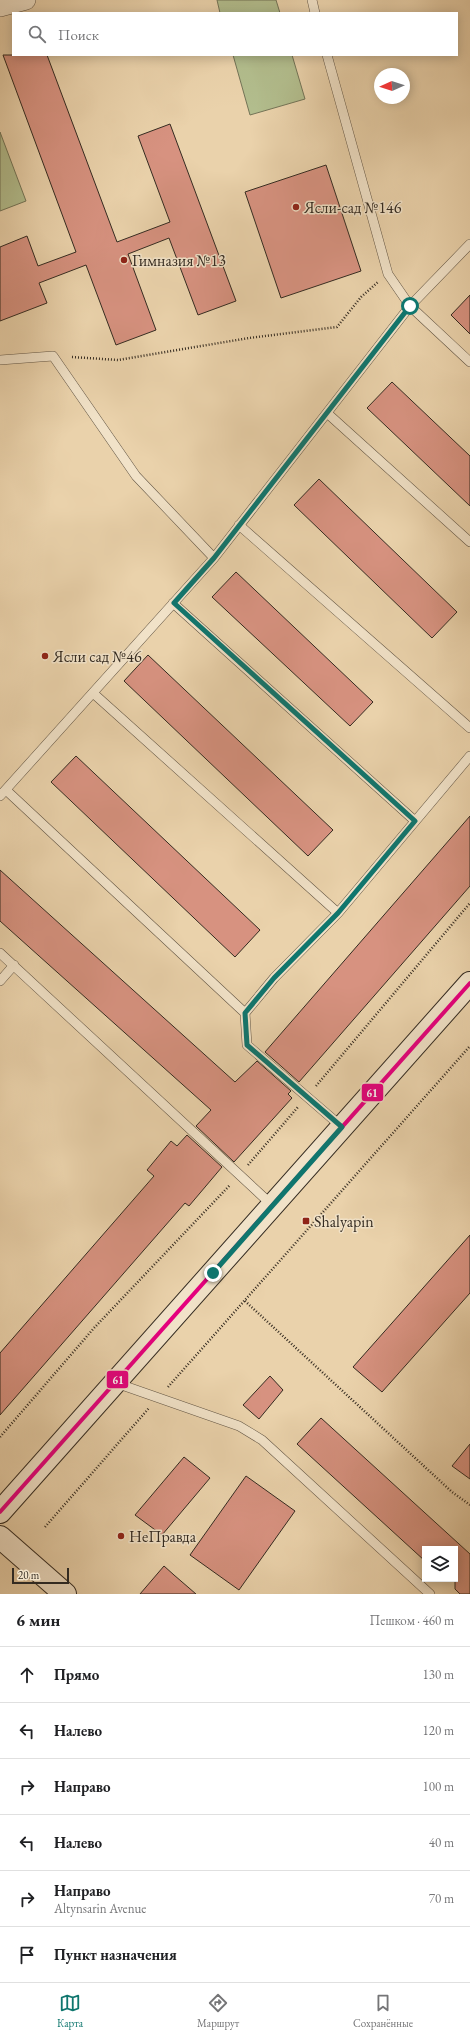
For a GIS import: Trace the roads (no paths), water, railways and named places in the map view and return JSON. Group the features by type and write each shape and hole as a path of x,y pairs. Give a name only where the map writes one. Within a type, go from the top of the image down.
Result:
{"main road":[{"path":"0,1512 470,984"},
{"path":"0,1537 65,1594"}],"street":[{"path":"0,7 26,0"}],"lane":[{"path":"312,0 315,12"},
{"path":"327,56 388,274 410,306 470,362"},
{"path":"245,1013 3,793 214,558 410,306 470,244"},
{"path":"0,360 53,356 136,476 214,558"},
{"path":"327,413 470,542"},
{"path":"239,526 470,728"},
{"path":"174,603 415,821"},
{"path":"93,693 338,913"},
{"path":"342,1127 247,1045 245,1013 274,978 338,913 470,756"},
{"path":"0,953 272,1205"},
{"path":"0,981 14,965"},
{"path":"116,1383 239,1426 262,1440 430,1594"}],"place":[{"name":"Ясли-сад №146","path":"296,207"},
{"name":"Гимназия №13","path":"124,260"},
{"name":"Ясли сад №46","path":"45,656"},
{"name":"Shalyapin","path":"306,1221"},
{"name":"НеПравда","path":"121,1536"}]}
